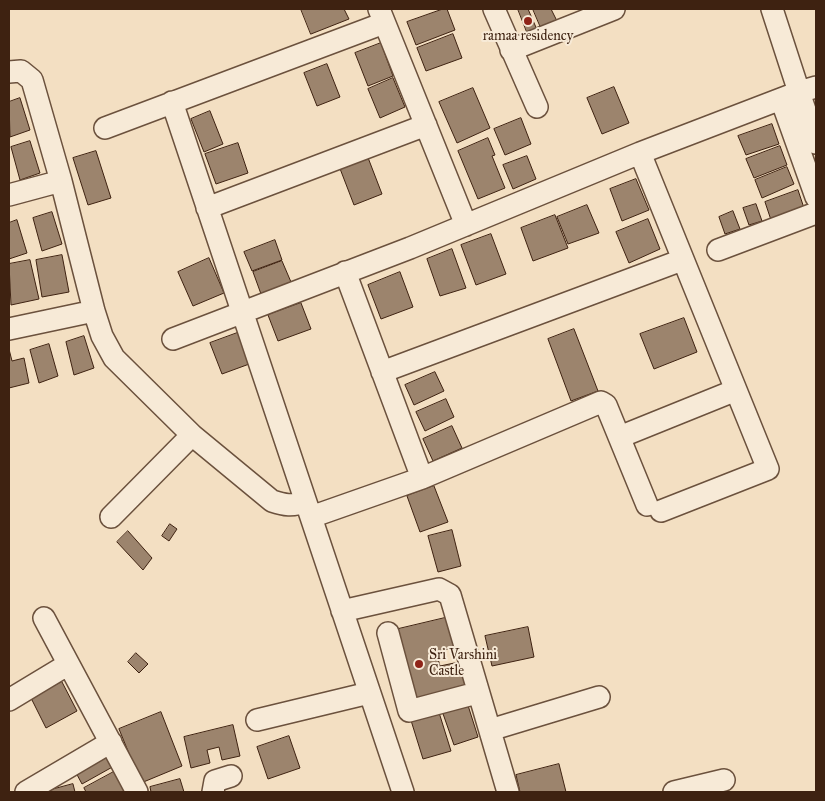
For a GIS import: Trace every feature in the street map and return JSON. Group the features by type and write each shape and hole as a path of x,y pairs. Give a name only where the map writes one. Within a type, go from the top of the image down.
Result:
{"street":[{"path":"494,9 536,107"},
{"path":"511,50 614,9"},
{"path":"772,9 816,143"},
{"path":"105,128 382,16 466,225"},
{"path":"9,72 22,71 32,80 61,181 94,310 102,336 114,358 192,435 272,502 286,506 298,504 308,509 422,478 601,402 606,405 654,508 768,469 640,153"},
{"path":"173,339 466,225 640,153 799,92"},
{"path":"799,92 816,197"},
{"path":"172,102 371,698 396,791"},
{"path":"207,208 426,125"},
{"path":"9,195 61,181"},
{"path":"718,250 816,213"},
{"path":"382,372 682,260"},
{"path":"345,272 422,478"},
{"path":"9,329 94,310"},
{"path":"627,434 736,390"},
{"path":"111,517 192,435"},
{"path":"342,612 439,589 450,596 473,685 490,730 508,792"},
{"path":"44,618 67,665 137,792"},
{"path":"388,633 408,709 411,711 473,685"},
{"path":"9,700 67,665"},
{"path":"256,720 371,698 404,695"},
{"path":"490,730 599,698"},
{"path":"32,791 111,742"},
{"path":"213,792 215,781 231,776"},
{"path":"674,792 724,780"}],"building":[{"path":"301,9 344,9 349,19 311,34"},
{"path":"447,9 455,30 416,45 407,22"},
{"name":"ramaa residency","path":"518,9 528,9 538,32 529,37"},
{"path":"533,9 551,9 559,25 542,30"},
{"path":"453,34 462,58 426,71 417,48"},
{"path":"381,43 393,76 368,86 355,53"},
{"path":"327,64 340,97 317,106 304,73"},
{"path":"393,78 405,107 380,118 368,89"},
{"path":"614,87 629,123 602,134 587,98"},
{"path":"473,88 490,128 457,143 439,102"},
{"path":"20,98 30,130 10,137 9,102"},
{"path":"210,111 223,144 204,152 191,119"},
{"path":"521,118 531,144 505,155 494,129"},
{"path":"772,124 779,144 746,155 738,136"},
{"path":"488,138 495,155 492,156 505,188 478,199 458,151"},
{"path":"30,141 40,173 20,180 11,147"},
{"path":"238,143 248,173 216,184 205,154"},
{"path":"780,146 787,165 754,178 746,159"},
{"path":"96,151 111,198 88,205 73,158"},
{"path":"367,155 382,194 354,205 339,166"},
{"path":"527,156 536,179 513,189 503,165"},
{"path":"787,167 794,184 762,198 755,180"},
{"path":"636,179 649,210 622,221 610,189"},
{"path":"798,190 804,208 771,220 765,202"},
{"path":"756,204 762,221 749,225 743,208"},
{"path":"587,205 599,233 568,244 557,217"},
{"path":"733,211 740,229 725,234 719,217"},
{"path":"52,212 62,244 42,251 33,218"},
{"path":"555,215 568,248 533,261 521,228"},
{"path":"648,219 660,249 629,263 616,232"},
{"path":"17,220 27,253 9,259 9,223"},
{"path":"491,234 506,274 476,285 461,245"},
{"path":"275,240 282,260 252,271 244,252"},
{"path":"452,249 466,288 440,296 427,259"},
{"path":"62,255 69,292 42,297 36,260"},
{"path":"209,258 224,293 193,306 178,272"},
{"path":"30,260 39,299 11,305 9,264"},
{"path":"282,261 291,282 261,294 253,272"},
{"path":"400,272 413,307 381,319 368,285"},
{"path":"301,303 311,329 278,341 268,315"},
{"path":"684,318 697,352 654,369 640,334"},
{"path":"574,329 598,391 571,401 548,339"},
{"path":"240,332 252,363 222,374 210,343"},
{"path":"84,336 94,368 74,375 66,342"},
{"path":"49,344 58,376 39,383 30,350"},
{"path":"9,349 12,361 24,358 29,383 9,388"},
{"path":"435,372 444,391 414,405 405,385"},
{"path":"446,399 454,417 425,431 416,412"},
{"path":"452,426 462,448 433,461 423,439"},
{"path":"434,486 448,522 420,532 407,496"},
{"path":"170,524 177,529 169,541 162,536"},
{"path":"452,530 461,566 438,572 428,536"},
{"path":"128,531 152,558 143,570 117,542"},
{"name":"Sri Varshini Castle","path":"449,617 456,647 436,652 440,666 459,662 467,693 409,708 390,631"},
{"path":"528,627 534,657 492,666 485,636"},
{"path":"136,653 148,664 139,673 128,662"},
{"path":"62,682 77,711 46,728 31,698"},
{"path":"466,699 478,737 454,745 441,708"},
{"path":"437,706 451,751 423,759 409,714"},
{"path":"161,712 182,766 141,783 119,729"},
{"path":"233,725 240,756 222,760 219,747 207,750 210,763 191,768 184,737"},
{"path":"289,736 300,768 268,779 257,747"},
{"path":"108,750 116,765 82,784 74,769"},
{"path":"559,764 566,792 520,792 516,775"},
{"path":"121,768 128,792 86,792 84,788"},
{"path":"180,779 184,792 151,792 150,787"},
{"path":"73,784 75,792 42,792"}],"place":[{"name":"ramaa residency","path":"528,21"},
{"name":"Sri Varshini Castle","path":"419,664"}]}
